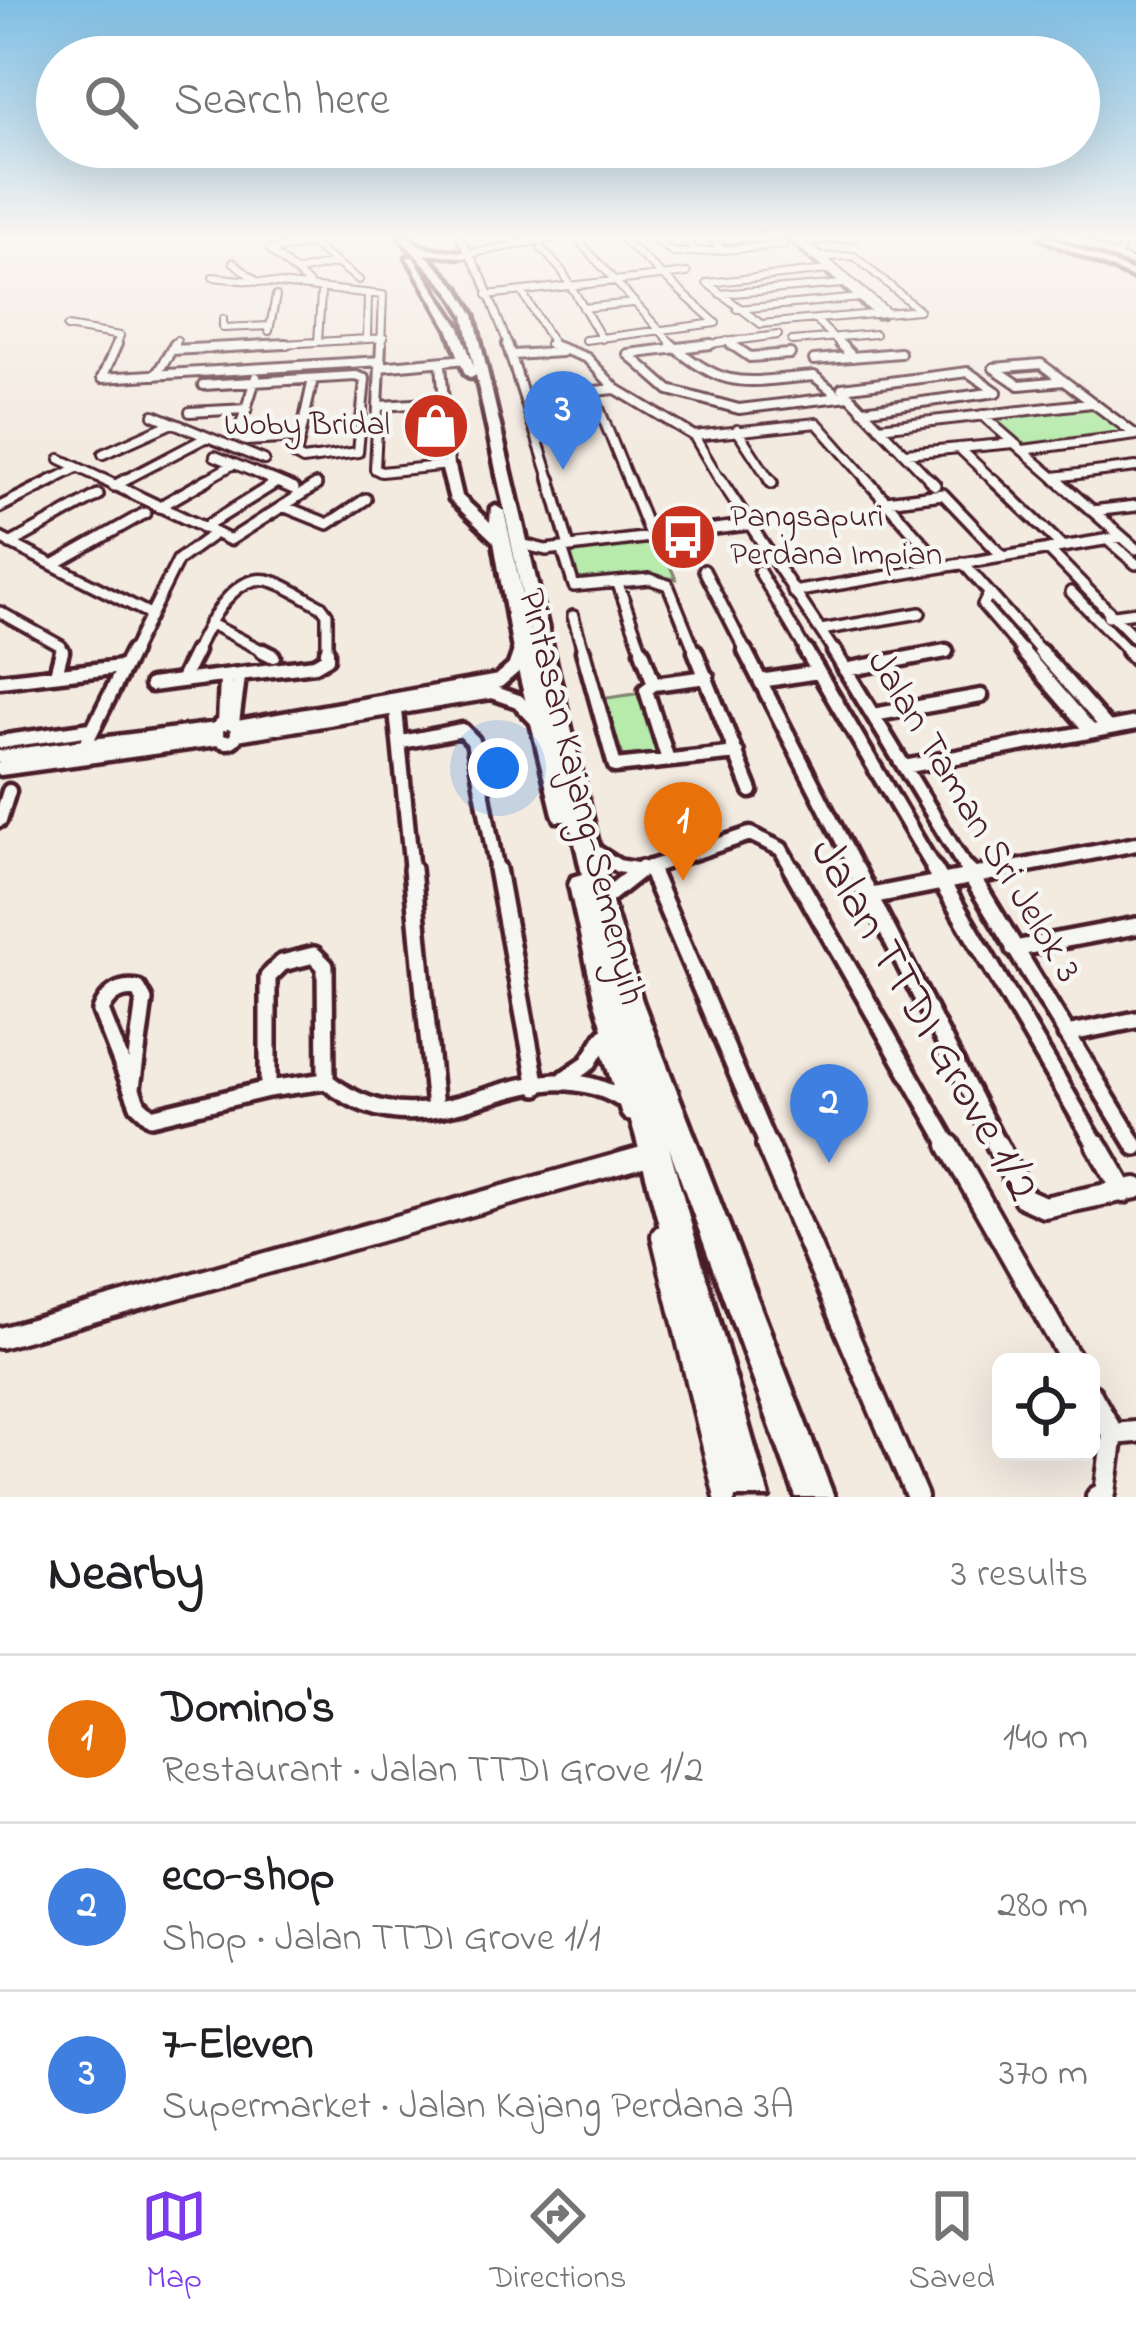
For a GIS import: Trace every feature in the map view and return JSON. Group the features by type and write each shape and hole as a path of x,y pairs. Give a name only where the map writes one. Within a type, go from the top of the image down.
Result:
{"highway":[{"name":"Pintasan Kajang-Semenyih","path":"441,308 467,360 509,543 523,569 584,843 628,1001 814,1497"},
{"name":"Pintasan Kajang-Semenyih","path":"465,308 473,328 509,543 521,645 606,1019 655,1153 750,1497"},
{"path":"446,362 467,360"},
{"path":"448,466 455,496 509,543"}],"street":[{"path":"266,345 273,308"},
{"path":"318,342 320,308"},
{"path":"367,339 368,308"},
{"path":"203,386 382,364 446,362 448,466 375,469 380,406 382,364 384,338 383,308"},
{"path":"492,308 528,397 574,586 650,580 668,585 752,791"},
{"path":"531,308 551,345 594,363 616,389 694,436 811,422 821,425 943,566"},
{"path":"583,308 602,339"},
{"path":"637,308 659,332 722,381 739,384 814,376 845,396 1003,556"},
{"path":"585,340 715,324 699,308"},
{"path":"737,309 751,308"},
{"path":"802,308 853,357"},
{"path":"872,308 880,314"},
{"path":"873,308 880,314"},
{"path":"722,339 758,328 917,308"},
{"path":"737,309 758,328"},
{"path":"223,320 223,328 270,326"},
{"path":"67,327 120,336 101,378 314,372 364,379 358,452 303,460 296,456 314,372"},
{"path":"792,341 874,334"},
{"path":"778,335 628,353 669,390 739,409 845,396"},
{"path":"171,350 384,338"},
{"path":"722,339 750,357 790,354"},
{"path":"177,340 155,379 256,379"},
{"path":"513,357 568,351"},
{"path":"814,360 900,353"},
{"path":"1064,381 1018,385 994,368 1041,364 1064,381 1092,403 1136,435"},
{"path":"845,396 842,388 847,385 968,372 997,392 862,410"},
{"path":"838,376 847,385"},
{"path":"256,379 237,437 246,441 299,438"},
{"path":"528,397 616,389"},
{"path":"592,391 651,537"},
{"path":"380,406 445,402"},
{"path":"879,427 1092,403"},
{"path":"190,412 247,409"},
{"path":"739,409 753,428"},
{"path":"154,416 264,460"},
{"path":"982,416 1136,549"},
{"path":"103,454 172,423"},
{"path":"737,430 772,483"},
{"path":"905,453 1136,435"},
{"name":"Jalan Taman Sri Jelok 3","path":"694,436 747,525 821,630 1133,1139"},
{"path":"114,485 207,437"},
{"path":"959,448 1063,547"},
{"path":"215,456 294,489"},
{"path":"60,460 230,541 316,485"},
{"path":"159,507 234,464"},
{"path":"1054,477 1136,467"},
{"path":"0,507 77,468"},
{"path":"82,751 178,560 277,482"},
{"path":"886,501 939,489"},
{"path":"5,541 98,495"},
{"path":"283,506 328,524 366,500"},
{"path":"1092,511 1136,506"},
{"path":"53,565 145,513"},
{"path":"509,543 546,550 747,525"},
{"path":"794,592 1122,537"},
{"path":"1108,539 1136,564"},
{"path":"5,541 148,613"},
{"path":"1048,549 1136,638"},
{"path":"523,569 531,557 546,550"},
{"path":"963,563 1108,728"},
{"path":"704,570 871,896 1136,844"},
{"name":"Jalan Taman Sri Jelok 3","path":"759,571 940,883 1130,1190 1044,1208 1024,1198 871,896"},
{"path":"151,685 233,678 322,662 327,658 327,614 321,606 266,580 253,581 218,605 181,682"},
{"path":"618,584 654,684"},
{"path":"1071,592 1136,659"},
{"path":"989,594 983,605 1091,731"},
{"path":"0,612 61,646 63,656 56,674"},
{"path":"1096,617 1136,612"},
{"path":"821,630 920,613"},
{"path":"573,616 615,766 737,753"},
{"path":"209,623 273,656"},
{"path":"0,627 22,624"},
{"path":"396,705 499,681 514,668 521,645"},
{"path":"845,670 946,651"},
{"path":"0,681 121,667"},
{"path":"760,681 818,672"},
{"path":"668,760 646,690 654,684 707,677"},
{"path":"228,729 233,678"},
{"path":"0,758 82,751 501,693 518,701 543,727"},
{"path":"873,715 981,696"},
{"path":"396,705 435,1109"},
{"path":"904,767 1136,723"},
{"path":"0,742 91,729"},
{"path":"402,742 462,730 472,741 537,1087"},
{"path":"0,769 82,751"},
{"path":"0,820 9,791"},
{"name":"Jalan TTDI Grove 1/2","path":"643,868 750,834 781,849 1067,1353"},
{"path":"584,843 618,866 643,868"},
{"path":"600,903 619,879 643,868"},
{"path":"643,868 917,1497"},
{"path":"1015,949 1136,926"},
{"path":"268,1089 268,976 282,963 314,955 325,966 326,1081"},
{"path":"132,1088 144,1000 138,989 126,987 108,996 101,1011 132,1088 139,1105 151,1117 268,1089 326,1081 380,1112 435,1109 566,1078 588,1064 606,1019"},
{"path":"606,1019 725,1497"},
{"path":"1066,1034 1136,1020"},
{"path":"566,1078 599,1081 626,1102"},
{"path":"0,1338 642,1156"},
{"path":"1097,1497 1106,1493 1125,1433 1100,1405"}],"green space":[{"path":"1091,404 1131,433 1025,447 990,417"},
{"path":"659,542 676,579 655,576 576,582 567,558 573,552"},
{"path":"642,693 665,758 627,765 600,699"}],"place":[{"name":"Woby Bridal","path":"436,426"},
{"name":"7-Eleven","path":"563,470"},
{"name":"Pangsapuri Perdana Impian","path":"683,537"},
{"name":"Domino's","path":"683,881"},
{"name":"eco-shop","path":"829,1163"}]}
